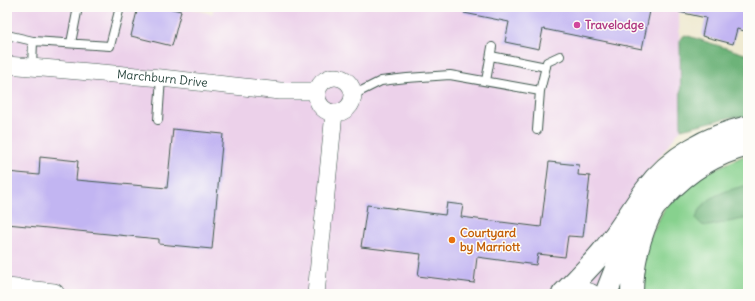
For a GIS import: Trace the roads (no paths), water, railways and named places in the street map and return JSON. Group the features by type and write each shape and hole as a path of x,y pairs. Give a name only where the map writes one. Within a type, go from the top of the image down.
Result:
{"highway":[{"path":"564,294 605,249 648,188 664,171 687,151 712,138 732,130 748,127"},
{"path":"606,294 619,261 654,208 675,185 699,166 715,157 748,145"},
{"path":"632,294 636,257 654,208"}],"street":[{"name":"Marchburn Drive","path":"7,65 162,78 280,91 317,91"},
{"path":"334,77 340,78 349,84 353,95 347,108 334,114 328,112 318,104 317,91 323,81 334,77"},
{"path":"316,294 334,114"},
{"path":"7,289 54,294"},
{"path":"564,294 580,291 590,294"}],"lane":[{"path":"71,43 78,7"},
{"path":"7,35 33,41 110,46 120,7"},
{"path":"32,67 33,41"},
{"path":"486,81 492,47"},
{"path":"491,56 546,67"},
{"path":"537,130 540,91 547,62 560,56"},
{"path":"353,95 381,81 450,76 540,91"},
{"path":"158,120 162,78"}],"place":[{"name":"Travelodge","path":"577,25"},
{"name":"Courtyard by Marriott","path":"452,240"}]}
